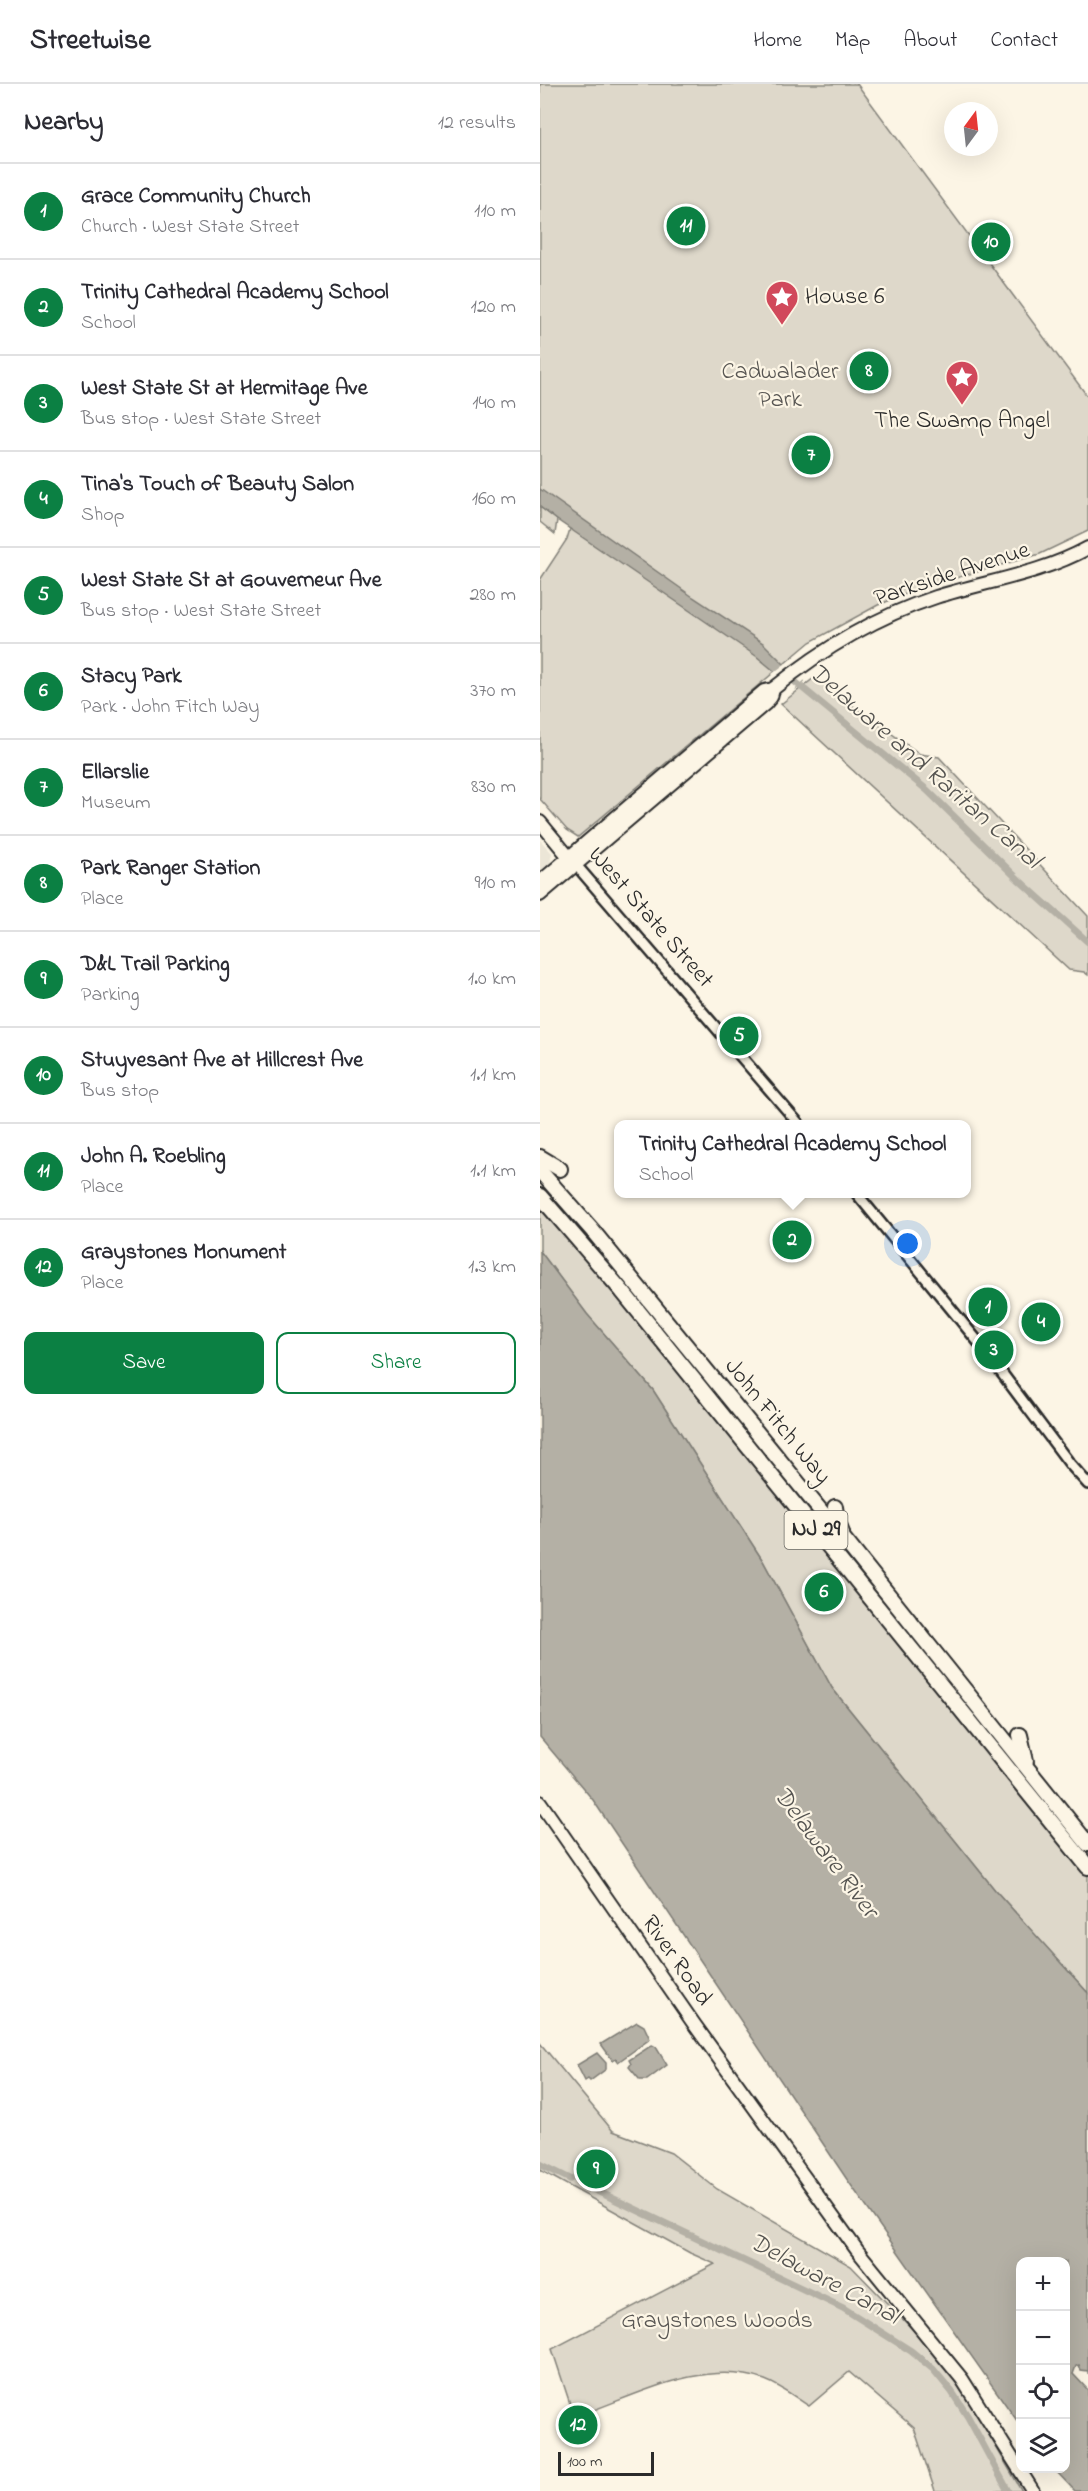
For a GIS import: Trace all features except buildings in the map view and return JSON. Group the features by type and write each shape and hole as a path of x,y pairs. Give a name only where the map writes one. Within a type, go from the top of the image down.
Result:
{"highway":[{"path":"540,1157 560,1169"},
{"name":"John Fitch Way","path":"540,1171 599,1239 847,1543 1088,1844"},
{"name":"John Fitch Way","path":"540,1196 630,1300 1088,1867"},
{"path":"836,1507 837,1521 847,1543"},
{"path":"1020,1735 1022,1750 1029,1769"}],"main road":[{"name":"Parkside Avenue","path":"540,895 573,861 765,704 773,689 826,648 875,622 934,598 1050,566 1088,548"},
{"name":"West State Street","path":"540,822 573,861"},
{"name":"Parkside Avenue","path":"540,882 573,861"},
{"name":"River Road","path":"540,1802 841,2229 876,2276 952,2365 1033,2491"}],"street":[{"name":"West State Street","path":"573,861 795,1120"},
{"path":"860,1198 980,1344 1070,1464 1088,1484"}],"shaded area":[{"path":"540,840 552,853 550,863 540,871"}],"green space":[{"name":"Cadwalader Park","path":"540,84 857,84 1088,397 1088,531 1040,554 924,587 878,605 810,642 578,837 567,830 540,799 540,580 567,539 570,529 540,497"},
{"path":"540,507 557,520 555,534 540,522"},
{"path":"814,678 920,754 939,757 1088,916 1088,975 1084,972 1069,970 781,704"},
{"path":"540,1196 1088,1867 1088,1993 995,1890 832,1688 763,1561 653,1390 587,1314 540,1251"},
{"name":"Graystones Woods","path":"540,2043 613,2131 671,2153 717,2189 851,2266 921,2338 950,2374 972,2406 1022,2491 935,2491 914,2428 849,2372 809,2406 765,2380 743,2374 721,2373 677,2380 591,2411 573,2413 552,2349 715,2264 690,2253 540,2170"}],"water":[{"path":"540,489 693,597 763,643 804,681 796,689 756,656 557,520 540,507"},
{"name":"Delaware River","path":"540,1251 587,1314 653,1390 763,1561 832,1688 995,1890 1088,1993 1088,2371 1081,2370 1079,2365 1076,2366 1073,2374 1088,2390 1088,2491 1075,2491 1058,2473 1070,2473 1070,2257 1016,2257 1016,2419 846,2178 593,1800 540,1737"},
{"path":"637,2022 644,2026 650,2039 618,2062 616,2059 613,2061 601,2044"},
{"path":"652,2045 656,2047 667,2065 647,2080 640,2080 629,2067 631,2064 629,2060"},
{"path":"597,2053 606,2063 606,2069 590,2081 588,2079 585,2081 577,2065"}],"pier":[{"path":"786,663 806,679 794,691 772,674"}],"waterway":[{"name":"Delaware and Raritan Canal","path":"794,681 927,790 1019,880 1088,942"},
{"name":"Delaware Canal","path":"540,2164 570,2179"},
{"name":"Delaware Canal","path":"595,2190 843,2308 911,2351 933,2369 952,2392 1008,2491"}],"place":[{"name":"John A. Roebling","path":"686,226"},
{"name":"Stuyvesant Ave at Hillcrest Ave","path":"991,242"},
{"name":"House 6","path":"782,326"},
{"name":"Park Ranger Station","path":"869,371"},
{"name":"The Swamp Angel","path":"962,406"},
{"name":"Ellarslie","path":"811,455"},
{"name":"West State St at Gouverneur Ave","path":"739,1036"},
{"name":"Trinity Cathedral Academy School","path":"792,1240"},
{"name":"Grace Community Church","path":"988,1307"},
{"name":"Tina's Touch of Beauty Salon","path":"1041,1322"},
{"name":"West State St at Hermitage Ave","path":"994,1350"},
{"name":"Stacy Park","path":"824,1592"},
{"name":"D&L Trail Parking","path":"596,2169"},
{"name":"Graystones Monument","path":"578,2425"}]}
